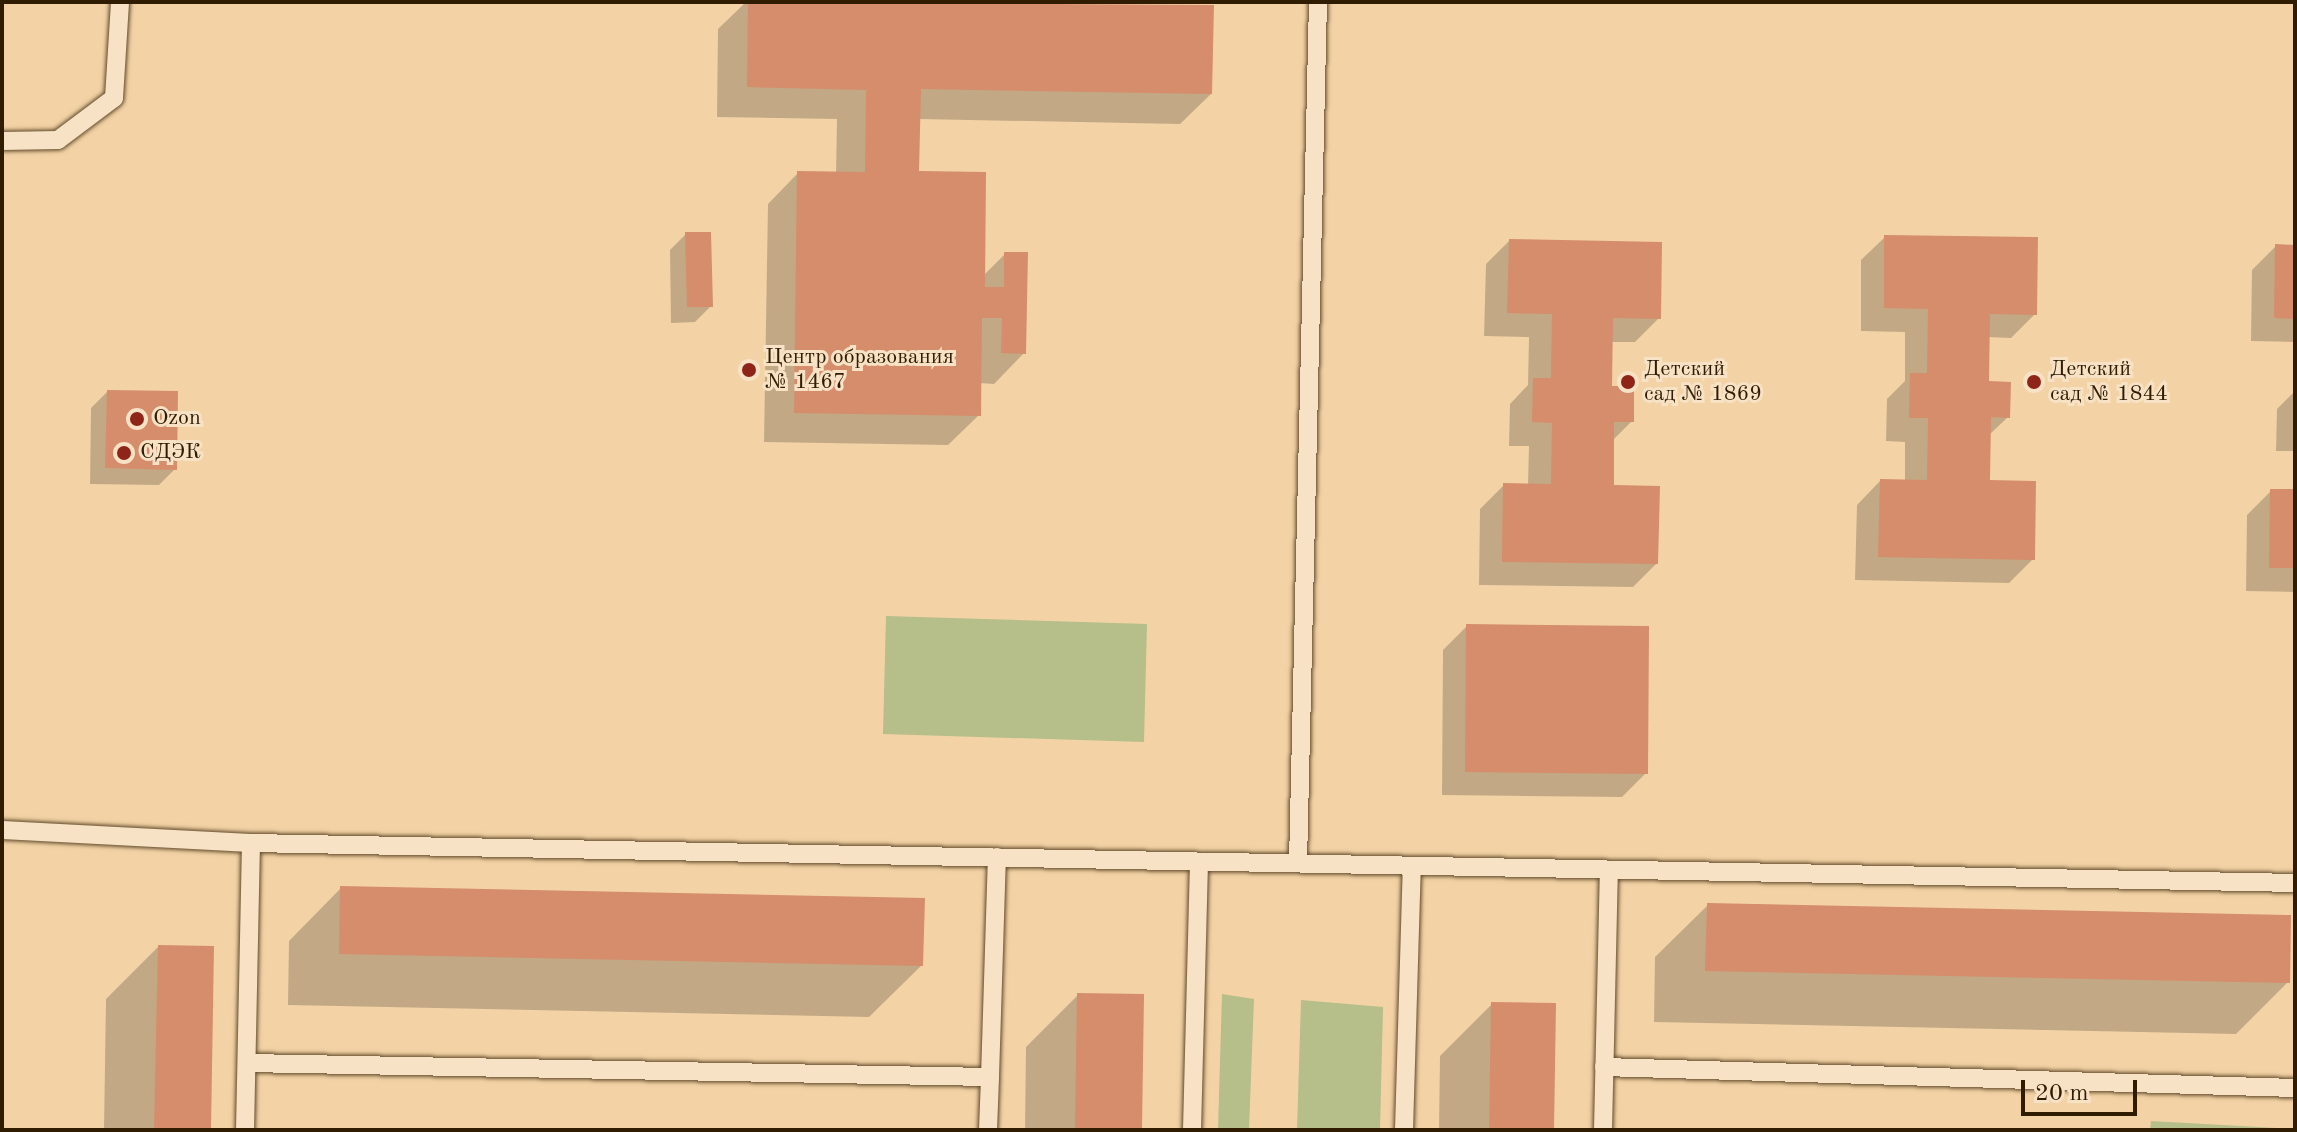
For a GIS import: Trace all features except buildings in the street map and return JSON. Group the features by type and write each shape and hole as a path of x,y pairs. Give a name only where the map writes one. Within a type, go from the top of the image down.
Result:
{"lane":[{"path":"2,141 58,140 114,98 120,2"},
{"path":"1298,863 1318,2"},
{"path":"2,830 251,843 2295,883"},
{"path":"245,1130 251,843"},
{"path":"988,1130 997,857"},
{"path":"1192,1130 1199,862"},
{"path":"1404,1130 1412,866"},
{"path":"1603,1130 1609,870"},
{"path":"247,1063 990,1077"},
{"path":"1604,1067 2295,1088"}],"green space":[{"path":"886,616 1147,624 1144,742 883,734"},
{"path":"1222,994 1254,999 1249,1130 1218,1130"},
{"path":"1301,1000 1383,1007 1380,1130 1297,1130"},
{"path":"2151,1121 2277,1128 2277,1130 2150,1130"}],"place":[{"name":"Центр образования № 1467","path":"749,370"},
{"name":"Детский сад № 1869","path":"1628,382"},
{"name":"Детский сад № 1844","path":"2034,382"},
{"name":"Ozon","path":"137,419"},
{"name":"СДЭК","path":"124,453"}]}
